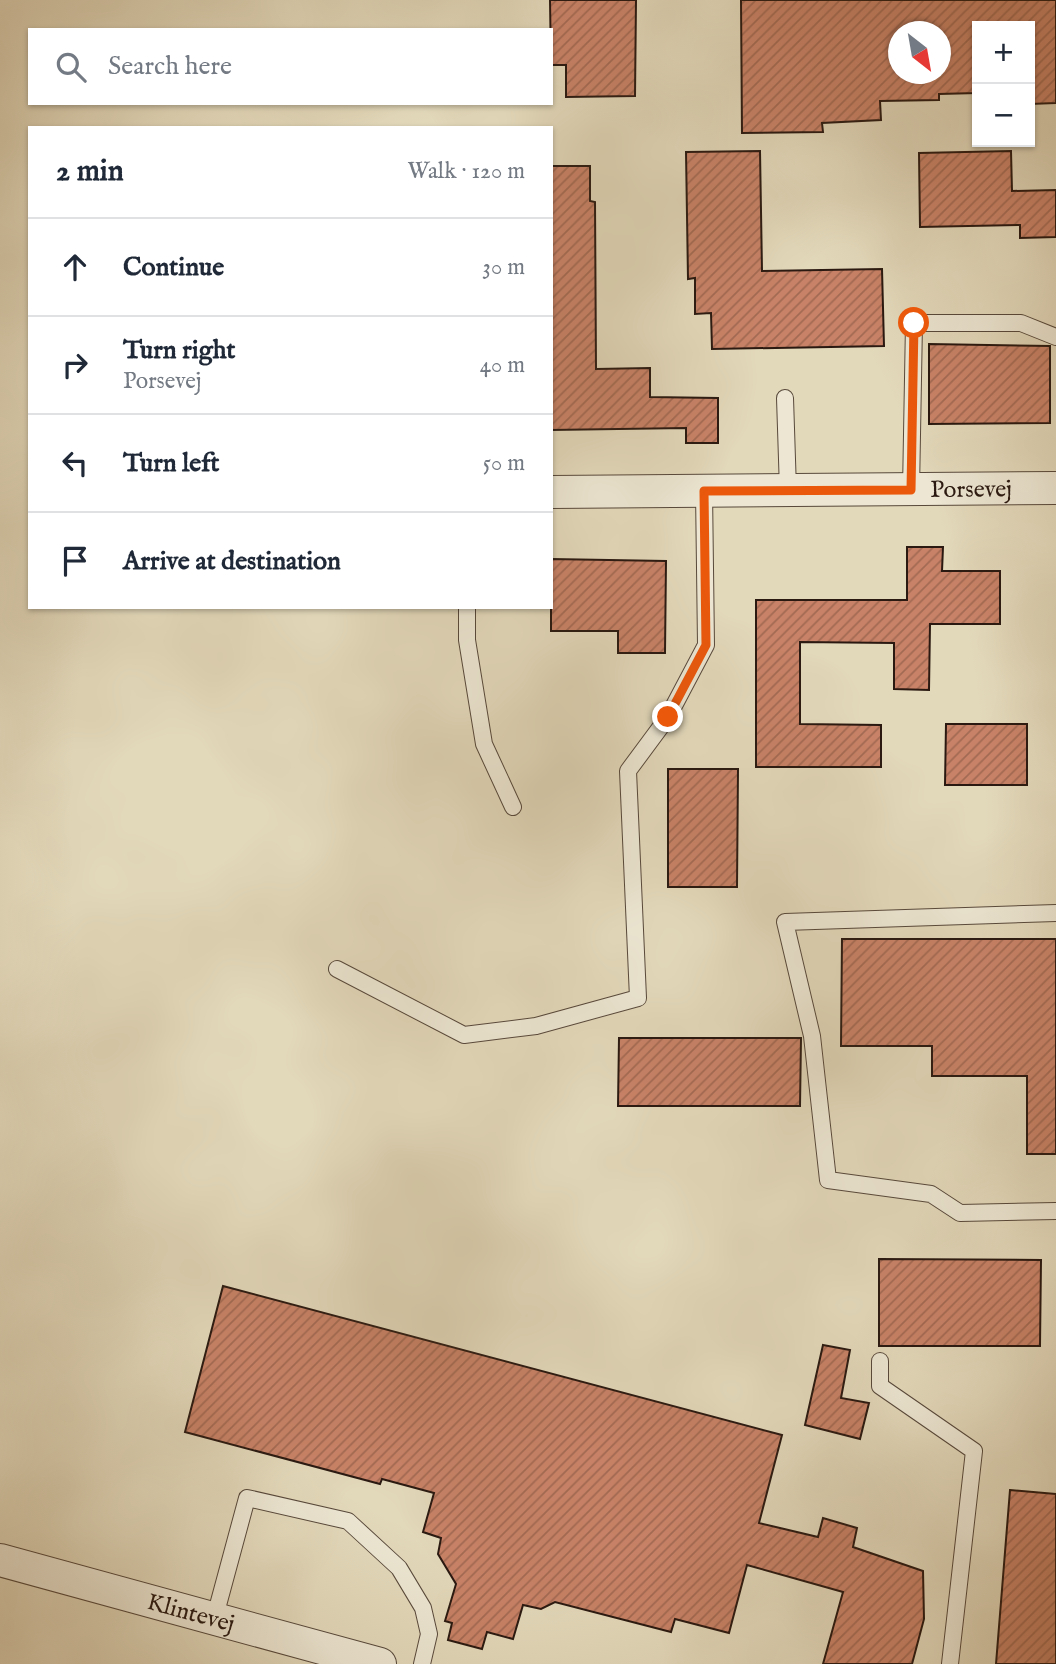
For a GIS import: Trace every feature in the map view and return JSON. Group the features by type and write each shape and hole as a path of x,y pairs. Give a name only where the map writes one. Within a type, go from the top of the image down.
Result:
{"street":[{"name":"Porsevej","path":"553,492 1056,488"},
{"name":"Klintevej","path":"0,1560 380,1664"}],"lane":[{"path":"911,490 914,323 1021,323 1056,337"},
{"path":"785,398 788,490"},
{"path":"337,969 464,1035 536,1026 638,998 628,771 668,717 706,645 704,491"},
{"path":"467,609 467,640 484,744 513,807"},
{"path":"1056,913 785,922 812,1037 828,1180 930,1194 960,1213 1056,1211"},
{"path":"880,1361 880,1386 974,1451 950,1664"},
{"path":"214,1620 247,1499 260,1501 348,1521 399,1568 423,1608 429,1634 422,1664"}],"building":[{"path":"550,0 636,0 635,96 566,97 566,65 553,65 553,28 550,28"},
{"path":"741,0 1056,0 1056,103 1035,104 1035,21 972,21 972,93 939,94 939,100 880,101 881,120 822,123 823,132 742,133"},
{"path":"760,151 762,271 882,269 884,346 712,349 711,313 695,314 695,278 688,279 686,152"},
{"path":"1011,151 1012,191 1056,190 1056,237 1020,238 1020,225 920,227 919,153"},
{"path":"553,166 590,166 590,201 595,202 596,369 650,368 650,397 718,398 718,443 686,443 686,428 553,430"},
{"path":"929,344 1050,346 1050,423 929,424"},
{"path":"907,547 943,547 942,571 1000,571 1000,624 930,624 929,690 894,689 894,643 800,642 800,724 881,725 881,767 756,767 756,600 907,600"},
{"path":"553,559 666,561 665,653 618,653 618,631 551,631"},
{"path":"946,724 1027,724 1027,785 945,785"},
{"path":"668,769 738,769 737,887 668,887"},
{"path":"842,939 1056,939 1056,1154 1027,1154 1027,1076 932,1076 932,1046 841,1046"},
{"path":"619,1038 801,1038 800,1106 618,1106"},
{"path":"879,1259 1041,1260 1040,1346 879,1346"},
{"path":"223,1286 782,1435 759,1523 818,1537 823,1518 857,1528 853,1547 923,1571 924,1619 912,1664 823,1664 843,1592 747,1565 729,1633 675,1619 671,1632 555,1602 541,1609 523,1605 513,1639 487,1632 482,1649 448,1640 452,1623 445,1621 456,1584 438,1554 441,1538 423,1532 434,1493 382,1479 380,1484 185,1432"},
{"path":"823,1345 850,1350 841,1398 869,1403 860,1439 805,1425"},
{"path":"1010,1490 1056,1494 1056,1664 996,1664"}],"route":[{"path":"668,717 706,645 704,491 911,490 914,323"}]}
